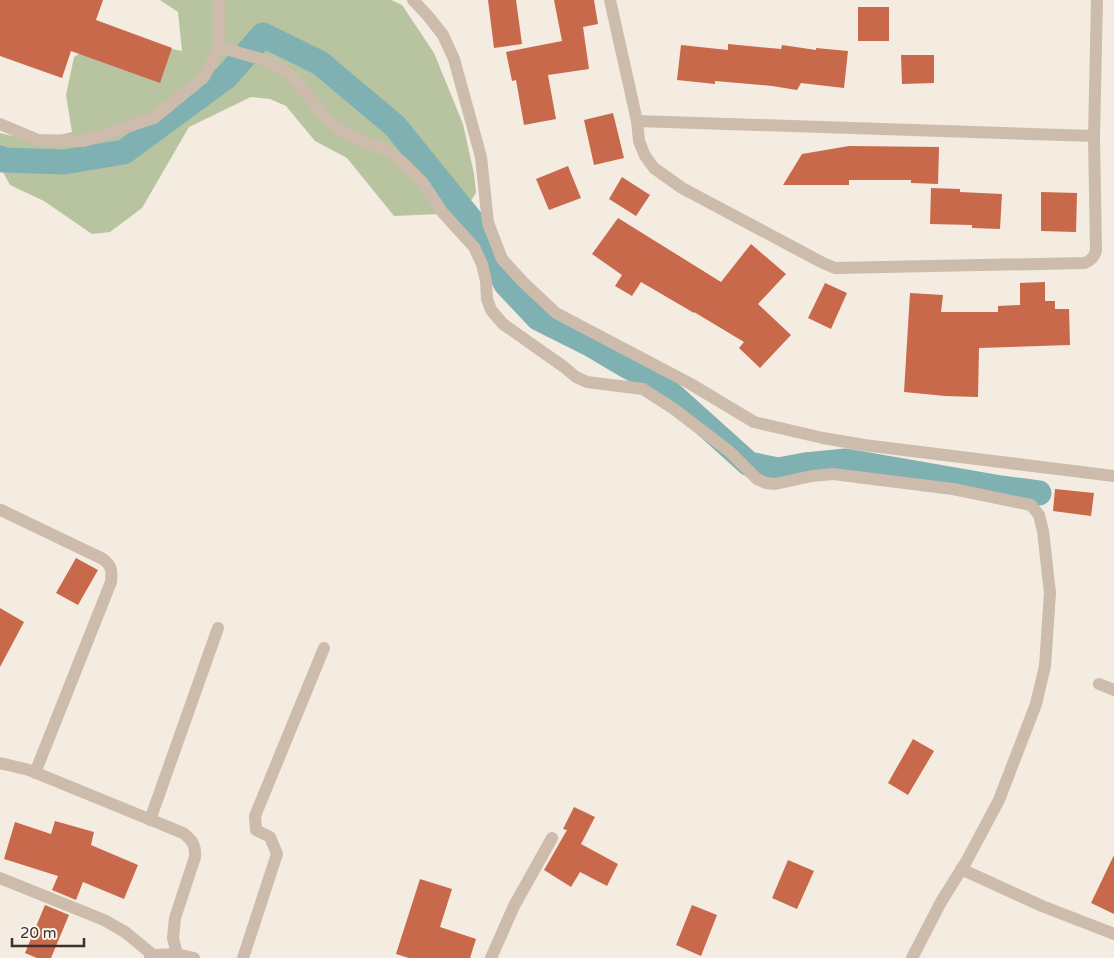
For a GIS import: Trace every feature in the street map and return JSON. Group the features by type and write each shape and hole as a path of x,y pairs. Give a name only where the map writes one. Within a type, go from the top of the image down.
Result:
{"street":[{"path":"0,124 38,140 84,141 154,118 204,78 219,47 219,0"},
{"path":"413,0 443,35 454,59 481,157 488,223 502,259 556,313 689,383 754,422 823,438 864,445 1114,476"},
{"path":"610,0 637,121 638,142 654,168 675,183 799,251 835,268 1085,263 1096,255 1094,136 1097,0"},
{"path":"219,47 271,62 290,76 327,118 342,131 366,143 387,150 402,162 423,184 443,213 474,247 482,264 486,281 487,299 491,310 503,324 576,377 587,382 643,389 674,409 730,452 757,479 766,483 775,484 812,476 833,474 953,489 1031,505 1036,510 1043,531 1050,593 1045,666 1036,704 999,800 961,870 941,902 912,958"},
{"path":"637,121 1094,136"},
{"path":"0,510 103,559 111,568 112,574 111,582 35,773"},
{"path":"150,820 218,628"},
{"path":"243,958 277,854 270,837 256,830 254,816 324,648"},
{"path":"1099,684 1114,690"},
{"path":"0,763 35,773 183,833 192,839 196,848 195,857 175,918 174,938 178,954"},
{"path":"491,958 514,906 552,838"},
{"path":"961,870 1042,906 1114,934"},
{"path":"0,878 104,920 125,932 151,956 178,954 194,958"}],"green space":[{"path":"160,0 391,0 402,5 434,53 463,124 474,174 476,193 463,213 394,216 347,158 315,141 286,106 270,99 251,97 189,127 142,208 110,232 92,234 44,201 10,185 3,172 0,171 0,133 34,141 72,132 66,95 74,57 107,37 182,51 178,12"}],"building":[{"path":"0,0 103,0 96,20 172,48 160,83 71,51 62,78 0,56"},
{"path":"488,0 516,0 522,44 494,48"},
{"path":"554,0 594,0 598,24 583,27 589,69 548,75 556,119 524,125 516,80 512,81 506,52 562,41"},
{"path":"858,7 889,7 889,41 858,41"},
{"path":"728,44 781,49 782,45 816,50 816,48 848,51 844,88 801,83 797,90 715,81 715,84 677,80 681,45 728,50"},
{"path":"901,55 934,55 934,83 902,84"},
{"path":"613,113 624,158 594,165 584,120"},
{"path":"849,146 939,147 938,184 911,183 911,180 849,180 849,185 783,185 802,154"},
{"path":"568,166 581,198 549,210 536,179"},
{"path":"622,177 650,195 636,216 609,199"},
{"path":"931,188 960,189 960,192 1002,194 1000,229 972,228 972,225 930,224"},
{"path":"1041,192 1077,193 1076,232 1041,231"},
{"path":"618,218 721,282 751,244 786,274 758,304 791,335 760,368 739,348 744,342 641,282 632,296 615,286 622,275 592,254"},
{"path":"1045,282 1045,301 1055,301 1055,309 1069,309 1070,345 979,348 978,397 904,392 910,293 943,295 941,312 998,312 998,306 1020,305 1020,283"},
{"path":"825,283 847,293 831,329 808,318"},
{"path":"1055,489 1094,493 1091,516 1053,511"},
{"path":"76,558 98,570 78,605 56,593"},
{"path":"0,608 24,622 0,667"},
{"path":"913,739 934,751 908,795 888,783"},
{"path":"574,807 595,817 581,844 618,864 607,886 580,872 571,887 544,870 567,830 563,829"},
{"path":"55,821 94,832 91,845 138,865 124,899 83,882 76,900 52,890 58,876 4,859 15,822 51,834"},
{"path":"1114,855 1114,914 1091,903"},
{"path":"788,860 814,871 797,909 772,898"},
{"path":"420,879 452,889 440,927 476,939 470,958 409,958 396,954"},
{"path":"45,905 69,915 51,958 37,958 25,953"},
{"path":"692,905 717,915 701,956 676,945"}],"waterway":[{"path":"0,158 3,160 64,162 124,152 226,77 263,35 320,63 395,126 476,226 506,284 538,318 590,344 659,383 749,464 778,470 846,461 1039,493"}]}
